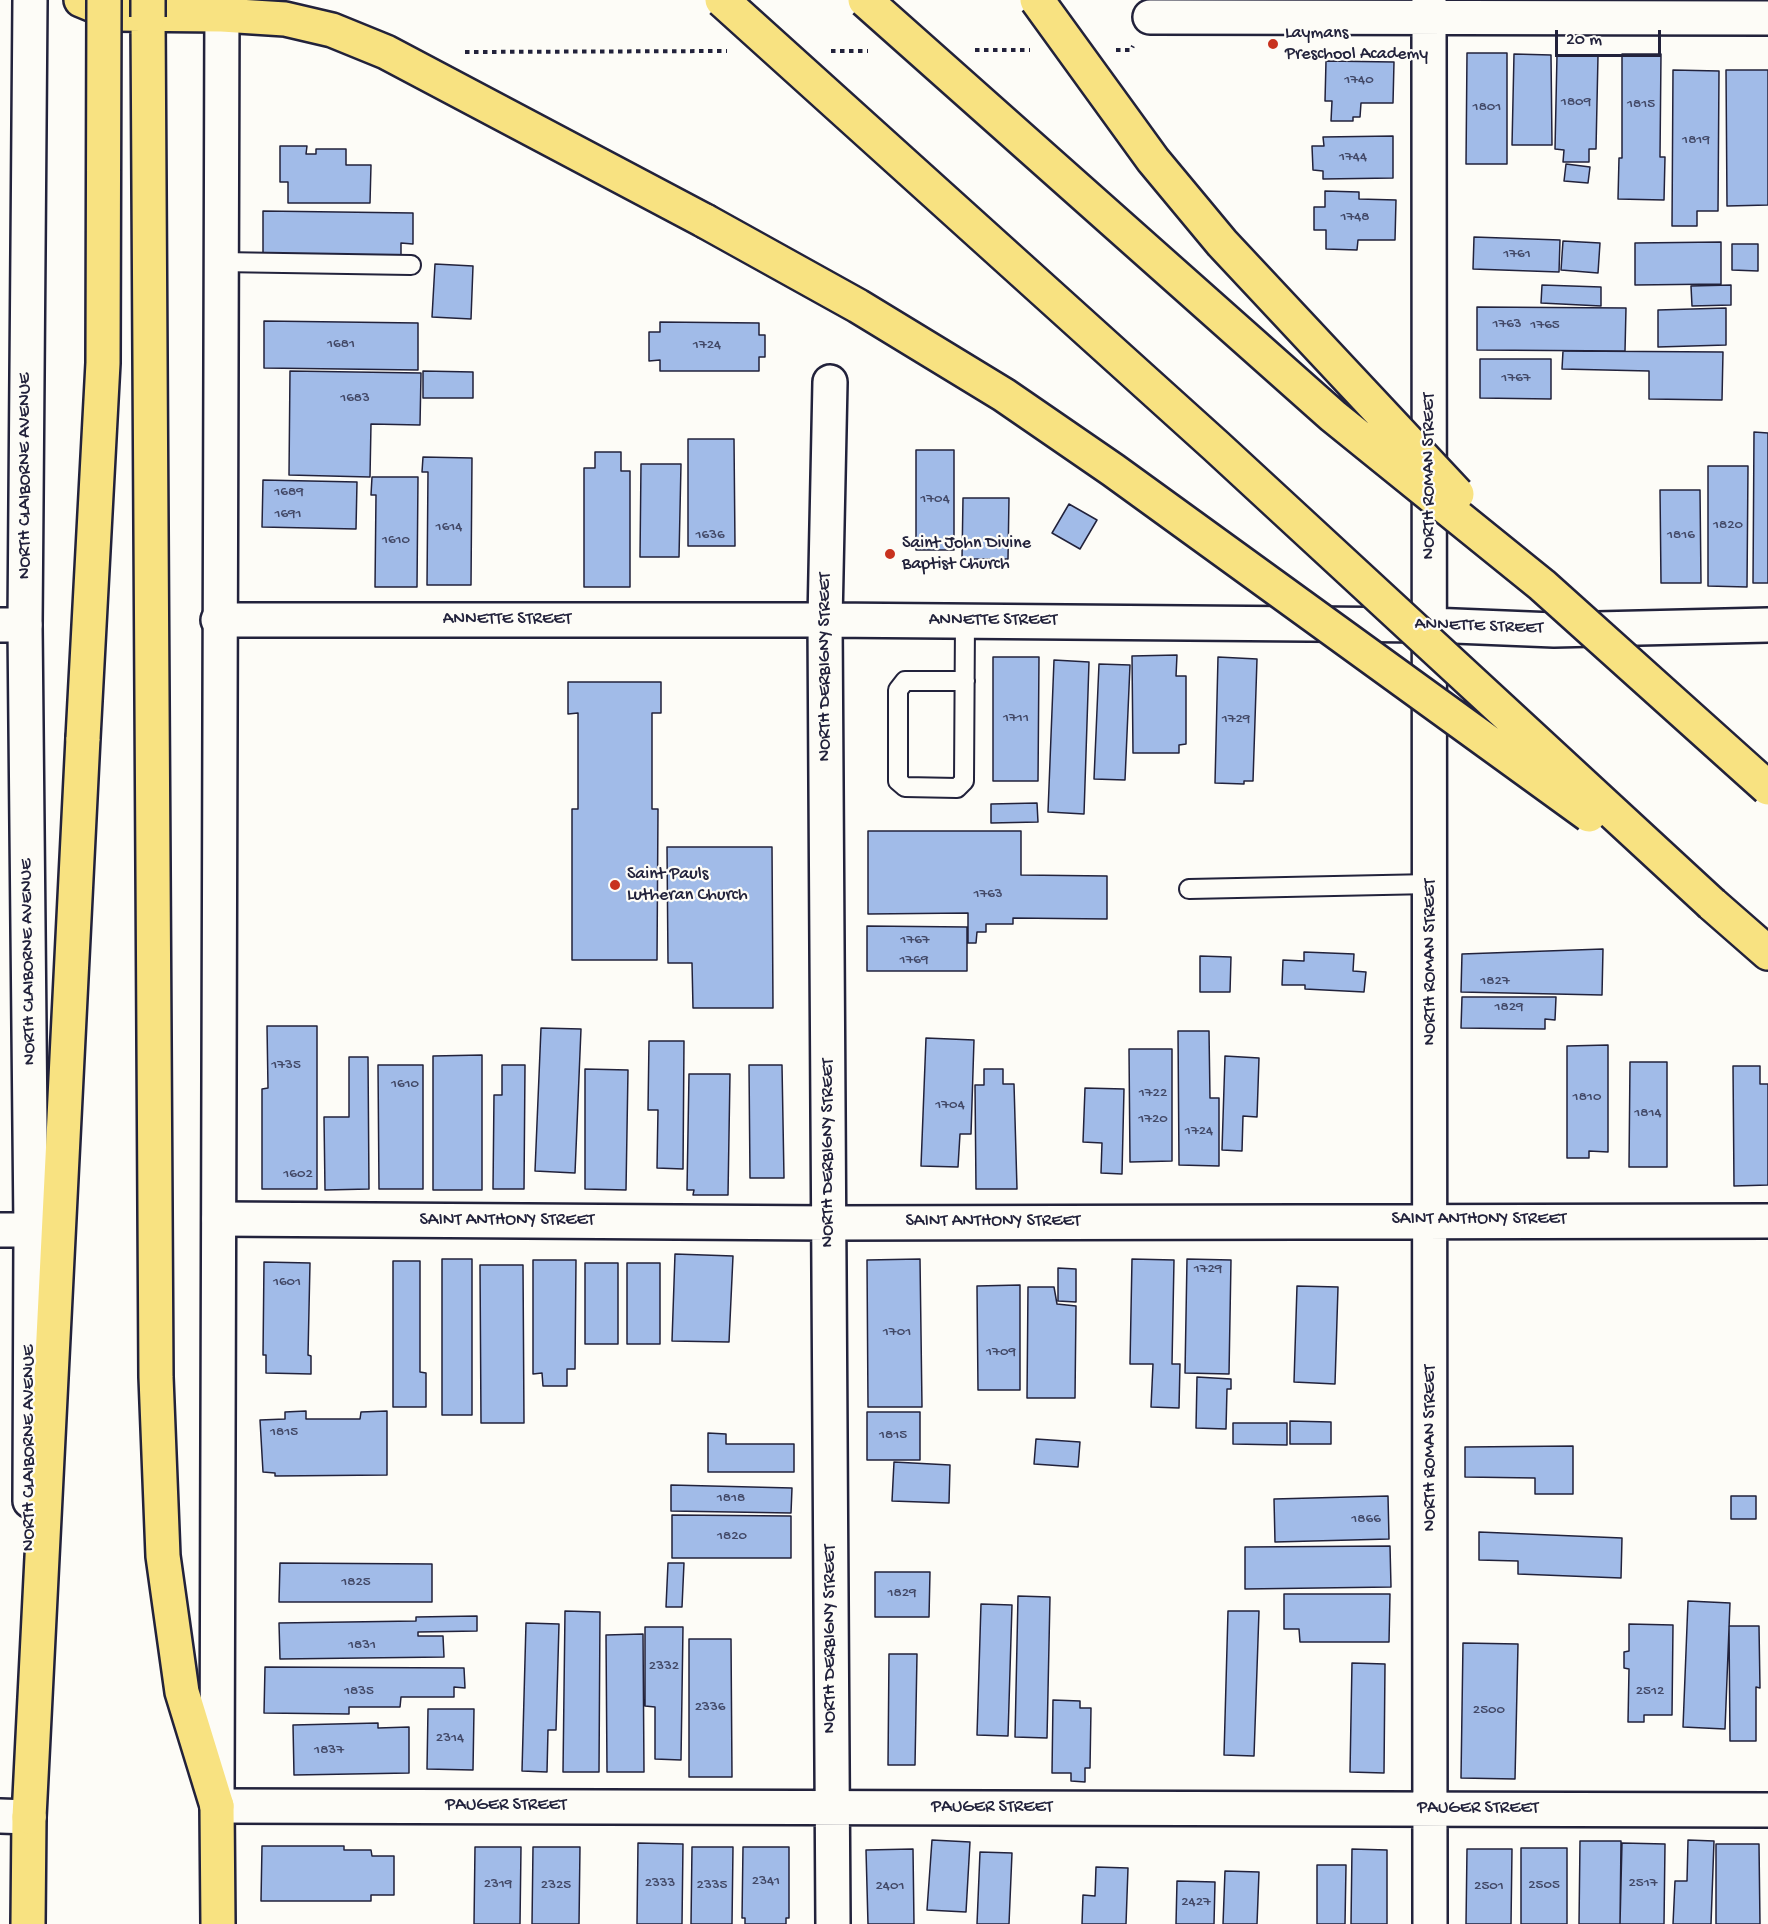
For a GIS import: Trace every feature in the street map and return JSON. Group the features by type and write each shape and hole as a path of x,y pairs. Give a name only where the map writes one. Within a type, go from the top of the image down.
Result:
{"main road":[{"path":"81,0 115,14 222,7 332,30 386,52 705,221 858,306 1004,395 1122,476 1712,904"},
{"path":"14,1816 83,738 103,363 104,0"},
{"path":"148,0 156,1377 163,1556 182,1692 217,1806 218,1924"},
{"path":"722,0 1216,446 1768,953"},
{"path":"865,0 1333,416 1542,585 1768,788"},
{"path":"1037,0 1153,160 1222,243 1542,585"},
{"name":"NORTH CLAIBORNE AVENUE","path":"14,1816 28,1924"}],"street":[{"name":"NORTH CLAIBORNE AVENUE","path":"14,1816 16,1230 13,625 30,0"},
{"path":"217,1806 218,620 222,7"},
{"path":"1150,17 1429,8 1768,18"},
{"name":"NORTH ROMAN STREET","path":"1429,8 1432,1220 1430,1924"},
{"name":"NORTH DERBIGNY STREET","path":"830,382 825,620 833,1924"},
{"name":"ANNETTE STREET","path":"218,620 965,621 1430,625 1554,630 1768,625"},
{"name":"SAINT ANTHONY STREET","path":"219,1219 830,1222 1768,1221"},
{"name":"PAUGER STREET","path":"217,1806 1768,1810"}],"lane":[{"path":"220,262 411,265"},
{"path":"965,621 965,681 964,781 957,788 905,787 898,781 898,690 905,681 965,681"},
{"path":"1189,889 1431,884"}],"building":[{"path":"1467,53 1507,53 1507,164 1466,164"},
{"path":"1514,54 1551,55 1552,145 1512,145"},
{"path":"1622,54 1661,54 1660,157 1665,157 1664,200 1618,199 1619,158 1622,158"},
{"path":"1557,55 1598,56 1596,149 1589,149 1589,162 1563,162 1564,150 1555,149"},
{"path":"1326,61 1394,62 1393,103 1361,103 1360,117 1353,117 1353,121 1331,121 1332,101 1325,101"},
{"path":"1673,70 1719,71 1718,211 1697,211 1697,226 1672,226"},
{"path":"1726,70 1768,70 1768,205 1727,206"},
{"path":"1393,136 1393,178 1323,179 1323,171 1313,170 1312,146 1324,146 1323,137"},
{"path":"280,146 307,146 306,154 316,154 316,149 346,149 346,165 371,165 370,203 288,203 288,182 280,182"},
{"path":"1566,164 1590,167 1588,183 1564,181"},
{"path":"1325,191 1359,192 1359,199 1396,200 1395,240 1358,240 1357,250 1326,249 1326,230 1314,230 1314,207 1325,207"},
{"path":"263,211 413,213 413,244 401,243 401,256 263,254"},
{"path":"1474,237 1560,240 1559,272 1473,269"},
{"path":"1563,241 1600,243 1598,273 1561,270"},
{"path":"1721,242 1721,284 1635,285 1635,243"},
{"path":"1732,244 1758,244 1758,271 1732,270"},
{"path":"435,264 473,266 471,319 432,317"},
{"path":"1542,285 1601,287 1601,306 1541,303"},
{"path":"1731,285 1731,305 1692,306 1691,286"},
{"path":"1477,307 1626,308 1625,351 1477,350"},
{"path":"1726,308 1726,345 1658,347 1658,310"},
{"path":"264,321 418,323 418,370 264,368"},
{"path":"660,322 759,323 759,335 765,335 765,357 759,357 759,371 660,371 660,360 649,361 649,332 660,332"},
{"path":"1563,351 1723,352 1722,400 1649,399 1649,371 1562,369"},
{"path":"1480,359 1551,359 1551,399 1480,398"},
{"path":"290,371 421,373 420,425 371,424 370,477 289,475"},
{"path":"423,371 473,372 473,398 423,398"},
{"path":"1754,432 1768,433 1768,583 1753,583"},
{"path":"688,439 734,439 735,546 688,546"},
{"path":"916,450 954,450 954,550 916,550"},
{"path":"595,452 621,452 621,471 630,471 630,587 584,587 584,468 595,468"},
{"path":"423,457 472,458 471,585 427,585 428,472 422,472"},
{"path":"641,464 681,464 679,557 640,557"},
{"path":"1708,466 1748,466 1747,587 1708,586"},
{"path":"372,477 418,477 417,587 375,587 376,495 371,495"},
{"path":"263,480 357,482 356,529 262,527"},
{"path":"1660,490 1700,490 1701,583 1661,583"},
{"path":"963,498 1009,498 1008,559 962,559"},
{"path":"1069,504 1097,520 1080,549 1052,533"},
{"path":"1177,655 1176,676 1186,676 1186,744 1179,745 1179,753 1133,753 1132,656"},
{"path":"993,657 1039,657 1038,781 993,781"},
{"path":"1218,657 1257,659 1253,781 1244,781 1244,784 1215,783"},
{"path":"1054,660 1089,662 1084,814 1048,812"},
{"path":"1099,664 1130,665 1125,780 1094,779"},
{"name":"Saint Pauls Lutheran Church","path":"568,682 661,682 661,713 652,713 652,809 658,809 657,960 572,960 572,809 578,809 578,713 568,714"},
{"path":"1037,803 1038,822 991,823 991,804"},
{"path":"868,831 1021,831 1021,875 1107,876 1107,919 1013,918 1013,924 986,924 986,932 977,932 976,943 968,943 968,913 868,914"},
{"path":"667,847 772,847 773,1008 693,1008 692,963 668,963"},
{"path":"867,926 967,927 967,971 867,971"},
{"path":"1603,949 1602,995 1461,992 1462,954"},
{"path":"1304,952 1354,954 1353,971 1366,972 1364,992 1305,989 1305,985 1282,985 1283,960 1304,961"},
{"path":"1200,956 1231,957 1230,992 1200,992"},
{"path":"1462,997 1556,997 1555,1020 1545,1019 1545,1029 1461,1028"},
{"path":"267,1026 317,1026 317,1189 262,1189 262,1089 268,1088"},
{"path":"541,1028 581,1029 575,1173 535,1171"},
{"path":"1178,1031 1209,1031 1210,1098 1219,1098 1219,1166 1179,1165"},
{"path":"926,1038 974,1040 971,1134 960,1134 958,1167 921,1166"},
{"path":"649,1041 684,1041 683,1169 657,1168 658,1110 648,1110"},
{"path":"1608,1045 1608,1152 1589,1151 1589,1158 1567,1158 1567,1046"},
{"path":"1129,1049 1172,1049 1172,1161 1130,1162"},
{"path":"482,1055 482,1190 433,1190 433,1056"},
{"path":"1225,1056 1259,1058 1257,1117 1243,1116 1242,1151 1222,1150"},
{"path":"349,1057 368,1057 369,1189 325,1190 324,1117 349,1117"},
{"path":"1630,1062 1667,1062 1667,1167 1629,1167"},
{"path":"378,1065 423,1065 423,1189 379,1189"},
{"path":"502,1065 525,1065 524,1189 493,1189 494,1095 502,1095"},
{"path":"749,1065 782,1065 784,1178 750,1178"},
{"path":"1733,1066 1760,1066 1760,1084 1768,1084 1768,1185 1734,1186"},
{"path":"585,1069 628,1070 626,1190 585,1189"},
{"path":"984,1069 1003,1069 1003,1084 1014,1084 1017,1189 976,1189 975,1085 984,1085"},
{"path":"689,1074 730,1074 728,1195 693,1195 694,1190 687,1190"},
{"path":"1085,1088 1124,1089 1122,1174 1101,1173 1102,1143 1083,1142"},
{"path":"675,1254 733,1256 729,1342 672,1341"},
{"path":"442,1259 472,1259 472,1415 442,1415"},
{"path":"920,1259 922,1407 868,1407 867,1260"},
{"path":"1132,1259 1174,1260 1172,1364 1180,1364 1179,1408 1151,1407 1153,1364 1130,1364"},
{"path":"1187,1259 1231,1260 1229,1374 1185,1373"},
{"path":"533,1260 576,1260 575,1369 567,1369 567,1386 543,1386 542,1373 533,1374"},
{"path":"393,1261 420,1261 420,1372 426,1373 426,1407 393,1407"},
{"path":"264,1262 310,1263 308,1355 311,1356 311,1374 266,1373 266,1355 263,1355"},
{"path":"585,1263 618,1263 618,1344 585,1344"},
{"path":"627,1263 660,1263 660,1344 627,1344"},
{"path":"480,1265 523,1265 524,1423 481,1423"},
{"path":"1058,1268 1076,1269 1076,1302 1058,1301"},
{"path":"1020,1285 1020,1390 978,1390 977,1286"},
{"path":"1297,1286 1338,1287 1335,1384 1294,1382"},
{"path":"1028,1287 1054,1287 1057,1304 1076,1306 1075,1398 1027,1398"},
{"path":"1197,1377 1231,1379 1231,1389 1227,1389 1226,1429 1196,1428"},
{"path":"306,1411 306,1419 360,1419 361,1412 387,1411 387,1475 275,1476 275,1473 263,1472 260,1420 285,1419 285,1412"},
{"path":"867,1412 920,1412 920,1460 867,1460"},
{"path":"1290,1421 1331,1422 1331,1444 1290,1444"},
{"path":"1233,1423 1287,1423 1287,1445 1233,1444"},
{"path":"708,1433 726,1434 726,1444 794,1444 794,1472 708,1472"},
{"path":"1036,1439 1080,1442 1078,1467 1034,1464"},
{"path":"1573,1446 1573,1494 1535,1494 1535,1478 1465,1477 1465,1447"},
{"path":"894,1462 950,1465 949,1503 892,1501"},
{"path":"671,1485 792,1488 791,1513 671,1511"},
{"path":"1388,1496 1389,1539 1275,1542 1274,1499"},
{"path":"1731,1496 1756,1496 1756,1519 1731,1519"},
{"path":"672,1515 791,1516 791,1558 672,1558"},
{"path":"1479,1532 1622,1538 1621,1578 1518,1574 1518,1561 1479,1560"},
{"path":"1390,1546 1391,1587 1245,1589 1245,1547"},
{"path":"280,1563 432,1564 432,1602 279,1602"},
{"path":"668,1563 684,1563 682,1607 666,1607"},
{"path":"875,1572 930,1572 929,1617 875,1617"},
{"path":"1284,1594 1390,1594 1389,1642 1300,1642 1299,1629 1284,1629"},
{"path":"1018,1596 1050,1597 1047,1738 1015,1737"},
{"path":"1688,1601 1730,1603 1725,1729 1683,1727"},
{"path":"981,1604 1012,1605 1008,1736 977,1735"},
{"path":"565,1611 600,1612 599,1772 563,1772"},
{"path":"1228,1611 1259,1611 1254,1756 1224,1755"},
{"path":"477,1616 477,1631 418,1632 418,1636 443,1636 444,1657 280,1659 279,1623 416,1621 416,1617"},
{"path":"526,1623 559,1624 556,1730 548,1730 547,1772 522,1771"},
{"path":"1629,1624 1673,1625 1672,1715 1644,1715 1644,1722 1628,1722 1629,1669 1624,1668 1624,1652 1629,1651"},
{"path":"1729,1626 1759,1626 1760,1688 1756,1687 1756,1741 1730,1741"},
{"path":"645,1627 683,1627 681,1760 655,1759 655,1707 645,1706"},
{"path":"643,1634 644,1772 607,1772 606,1635"},
{"path":"689,1639 731,1639 732,1777 689,1777"},
{"path":"1463,1643 1518,1644 1515,1779 1461,1778"},
{"path":"889,1654 917,1654 915,1765 888,1765"},
{"path":"1352,1663 1385,1664 1384,1773 1350,1772"},
{"path":"265,1667 464,1668 465,1688 454,1687 454,1697 401,1697 400,1707 349,1707 349,1714 264,1713"},
{"path":"1053,1700 1080,1701 1080,1708 1091,1708 1090,1768 1085,1768 1085,1782 1071,1781 1071,1773 1052,1773"},
{"path":"428,1709 474,1709 473,1770 427,1769"},
{"path":"378,1723 378,1728 409,1727 409,1773 294,1775 293,1725"},
{"path":"932,1840 970,1842 966,1912 927,1910"},
{"path":"1688,1840 1714,1841 1711,1924 1673,1924 1675,1881 1687,1881"},
{"path":"1580,1841 1621,1841 1620,1924 1579,1924"},
{"path":"638,1843 683,1844 682,1924 637,1924"},
{"path":"1622,1843 1665,1844 1664,1924 1620,1924"},
{"path":"1716,1844 1759,1844 1760,1924 1716,1924"},
{"path":"262,1846 344,1846 344,1850 371,1850 372,1856 394,1856 394,1895 371,1895 371,1901 261,1901"},
{"path":"475,1847 521,1847 520,1924 474,1924"},
{"path":"533,1847 580,1847 579,1924 532,1924"},
{"path":"692,1847 733,1847 732,1924 691,1924"},
{"path":"743,1847 789,1847 789,1918 786,1918 786,1924 745,1924 745,1918 742,1918"},
{"path":"1521,1848 1567,1848 1567,1924 1521,1924"},
{"path":"913,1849 914,1924 868,1924 866,1850"},
{"path":"1352,1849 1387,1850 1387,1924 1351,1924"},
{"path":"1467,1849 1512,1849 1511,1924 1466,1924"},
{"path":"980,1852 1012,1853 1009,1924 977,1924"},
{"path":"1317,1865 1346,1865 1345,1924 1317,1924"},
{"path":"1096,1867 1128,1868 1126,1924 1082,1924 1083,1895 1095,1896"},
{"path":"1225,1871 1259,1872 1257,1924 1223,1924"},
{"path":"1177,1881 1215,1882 1214,1924 1176,1924"}],"place":[{"name":"Laymans Preschool Academy","path":"1273,44"},
{"name":"Saint John Divine Baptist Church","path":"890,554"},
{"name":"Saint Pauls Lutheran Church","path":"615,885"}]}
